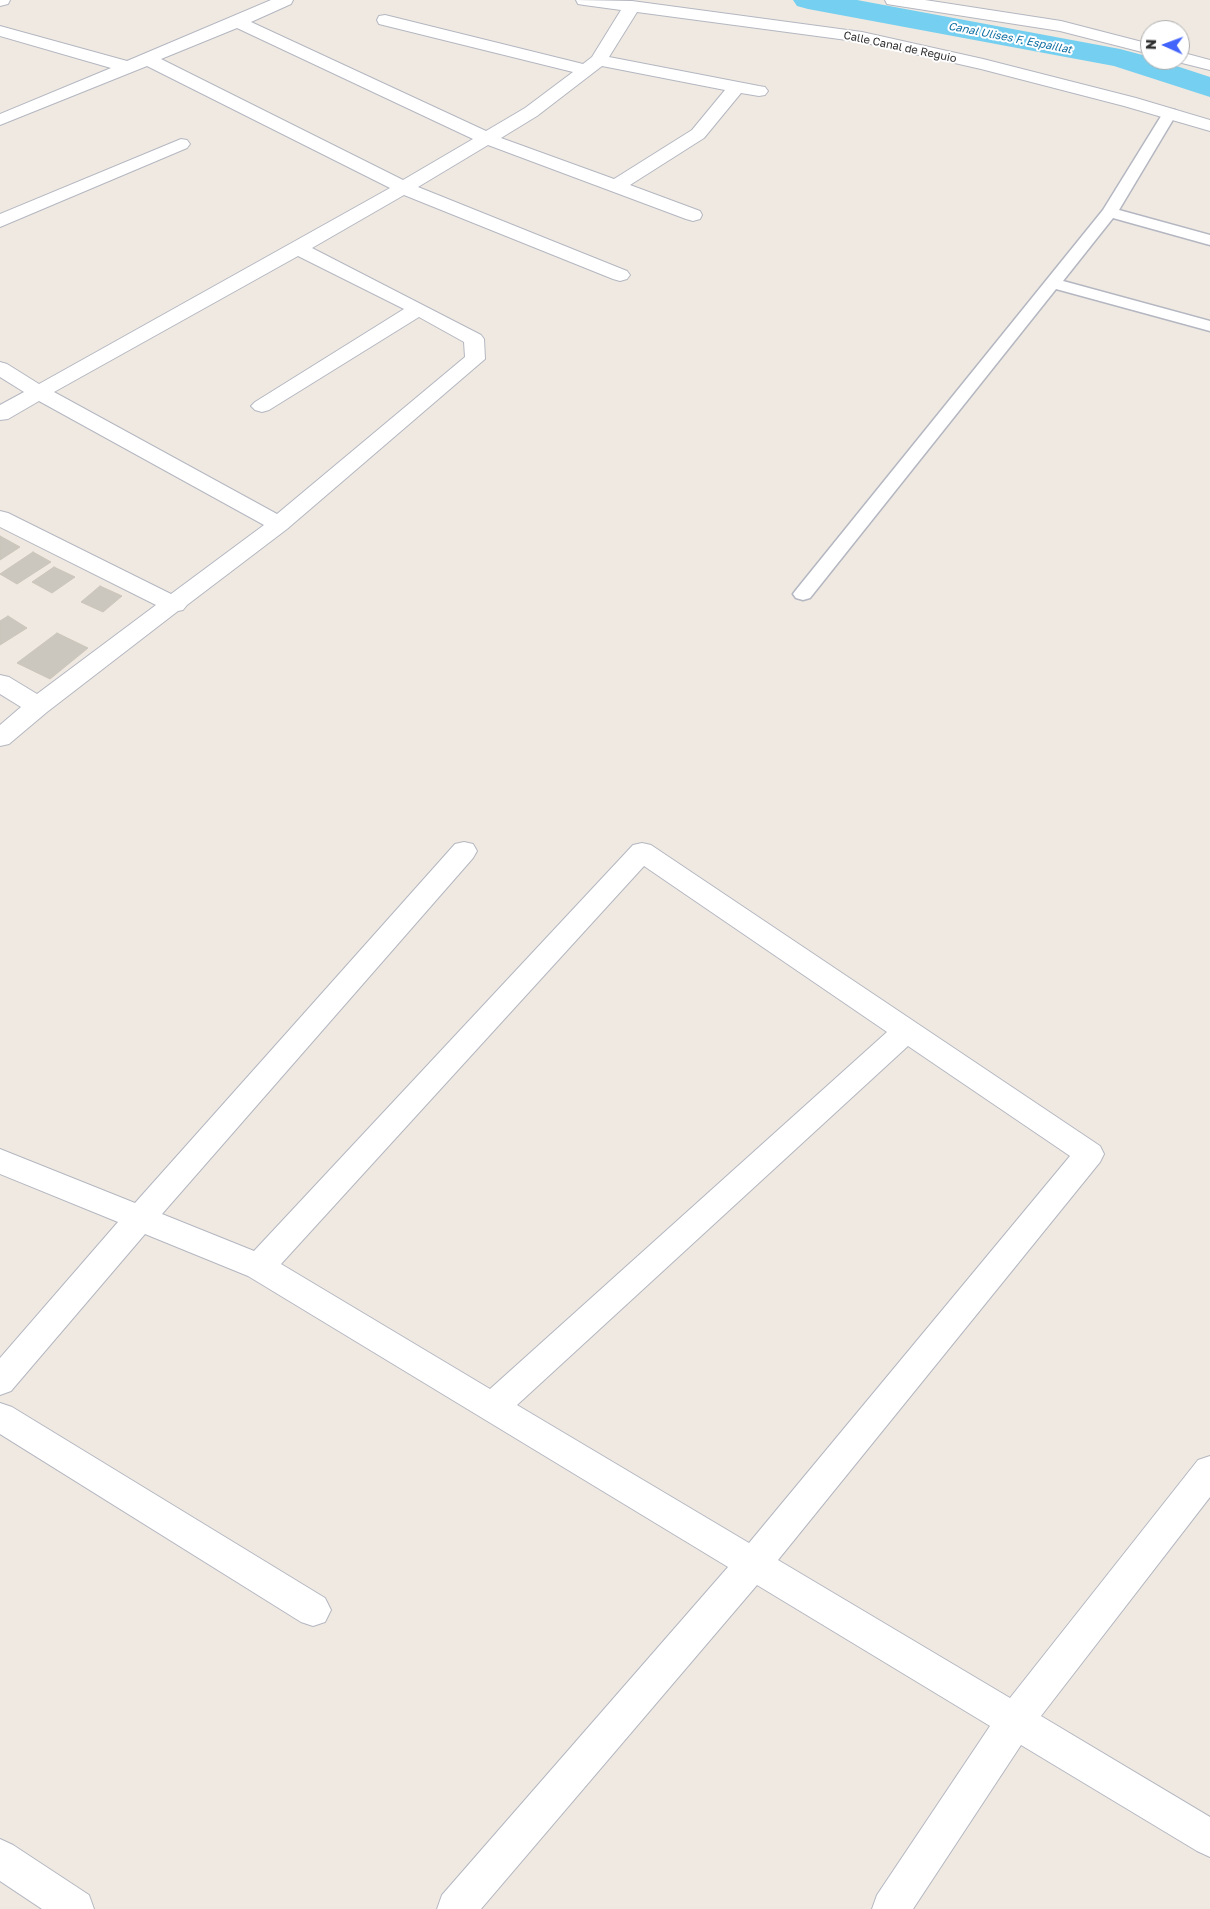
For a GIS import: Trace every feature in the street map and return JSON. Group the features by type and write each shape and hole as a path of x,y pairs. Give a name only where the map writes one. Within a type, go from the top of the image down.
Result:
{"street":[{"path":"4,116 128,67 285,0"},
{"name":"Calle Canal de Reguio","path":"584,0 862,37 983,64 1170,113 1210,126"},
{"path":"893,0 1061,26 1140,46"},
{"path":"0,414 404,188 531,112 592,65 632,6"},
{"path":"386,20 592,65 759,91"},
{"path":"237,22 488,138 693,215"},
{"path":"0,31 128,67"},
{"path":"147,59 272,120 404,188 620,275"},
{"path":"1190,59 1210,64"},
{"path":"616,186 698,134 738,87"},
{"path":"0,221 181,144"},
{"path":"0,738 38,706 175,605 280,524 475,359 474,339 419,308 297,248"},
{"path":"262,406 419,308"},
{"path":"0,368 38,392 280,524"},
{"path":"0,518 175,605"},
{"path":"0,683 38,706"},
{"path":"0,1381 139,1219 464,851"},
{"path":"259,1267 642,852 1089,1154 754,1564 456,1909"},
{"path":"492,1407 907,1030"},
{"path":"0,1161 259,1267 1210,1838"},
{"path":"0,1417 312,1610"},
{"path":"891,1909 1015,1721 1210,1471"},
{"path":"0,1858 75,1909"}],"lane":[{"path":"803,594 1110,212 1170,113"},
{"path":"1110,212 1210,240"},
{"path":"1052,283 1210,326"}],"building":[{"path":"0,536 20,547 0,560"},
{"path":"33,552 51,562 17,584 0,574"},
{"path":"54,567 75,577 52,593 32,582"},
{"path":"100,586 122,596 103,612 81,602"},
{"path":"8,616 27,628 0,645 0,621"},
{"path":"57,633 88,648 50,679 17,663"}],"waterway":[{"name":"Canal Ulises F. Espaillat","path":"808,0 1120,58 1210,87"}]}
